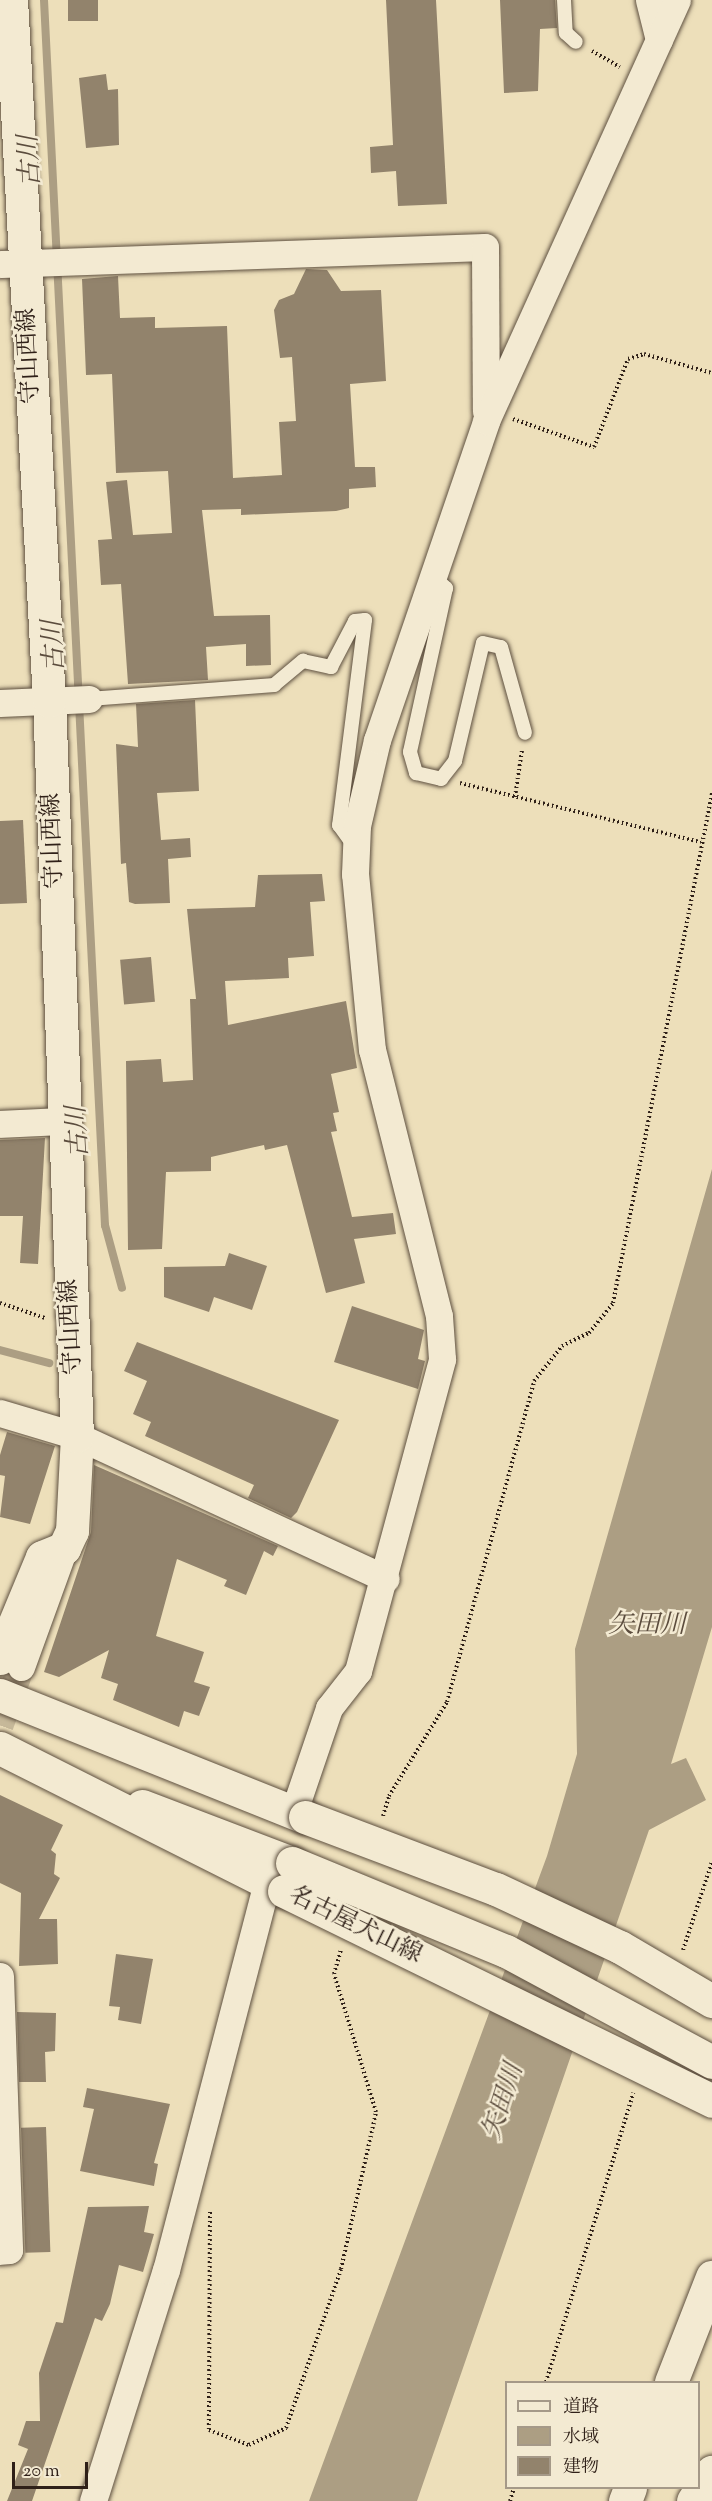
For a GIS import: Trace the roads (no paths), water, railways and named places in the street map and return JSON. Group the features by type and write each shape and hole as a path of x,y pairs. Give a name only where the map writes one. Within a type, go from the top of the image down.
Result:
{"main road":[{"name":"守山西線","path":"10,1663 42,1557 64,1548 72,1531 77,1436 64,1121 68,700 35,262 11,0"},
{"path":"0,1695 299,1815 496,1889 620,1947 712,2001"},
{"path":"0,1748 89,1794 100,1791 281,1878 506,1951 712,2062"},
{"name":"名古屋犬山線","path":"281,1878 712,2101"},
{"path":"671,2381 712,2277"},
{"path":"693,2501 712,2472"}],"street":[{"path":"649,0 659,40"},
{"path":"299,1815 329,1708 358,1671 387,1579 442,1359 439,1316 372,1050 356,850 377,741 486,421 677,0"},
{"path":"35,262 485,247 486,421"},
{"path":"0,703 68,700"},
{"path":"0,1124 64,1121"},
{"path":"0,1413 77,1436 387,1579"},
{"path":"93,2501 166,2270 281,1878"},
{"path":"0,1976 9,2250 0,2251"}],"lane":[{"path":"564,0 566,33 576,42"},
{"path":"433,576 446,588 410,752 416,773 441,779 455,761 483,643 501,647 525,733"},
{"path":"68,700 274,685 303,661 332,668 356,621 365,620 339,825 356,850"}],"water":[{"name":"矢田川","path":"712,1169 712,1627 671,1764 686,1758 706,1800 649,1830 417,2501 309,2501 547,1856 577,1754 575,1649"}],"waterway":[{"name":"古川","path":"44,0 105,1225 122,1288"},
{"path":"0,1350 49,1363"}],"tunnel":[{"path":"0,1725 21,1667"}]}
